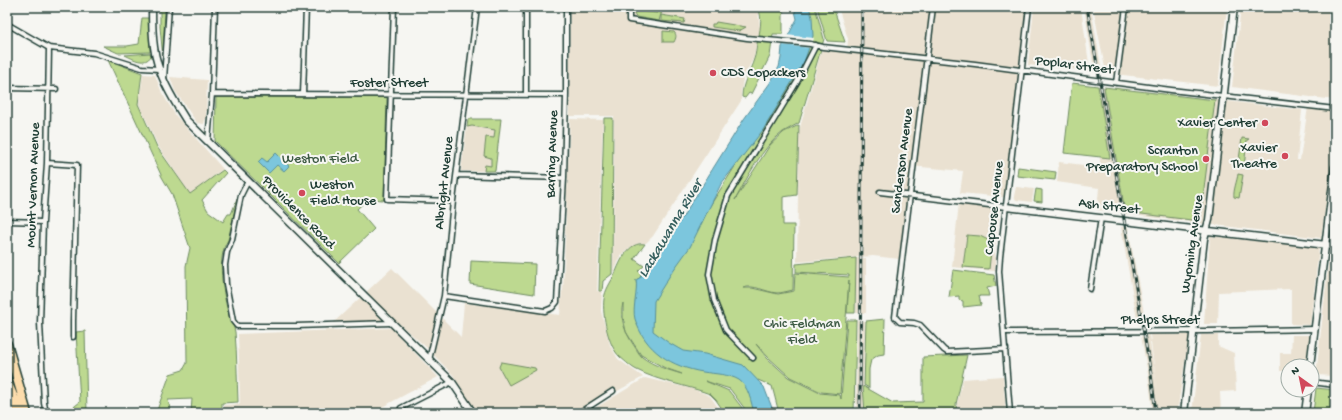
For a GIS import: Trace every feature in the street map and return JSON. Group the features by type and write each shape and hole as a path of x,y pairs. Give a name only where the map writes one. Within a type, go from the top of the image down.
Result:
{"highway":[{"path":"7,344 27,413"},
{"path":"7,382 21,413"},
{"path":"7,399 13,413"}],"main road":[{"name":"Providence Road","path":"152,7 154,48 160,69 164,81 186,120 452,382 473,413"},
{"name":"Wyoming Avenue","path":"1184,413 1195,332 1204,239 1209,220 1234,7"},
{"path":"1311,358 1335,167"},
{"name":"Ash Street","path":"1006,207 1335,246"},
{"path":"1305,413 1307,398"}],"street":[{"path":"164,81 169,7"},
{"path":"208,142 212,94 215,7"},
{"path":"304,94 306,7"},
{"path":"394,7 387,199 453,201"},
{"name":"Albright Avenue","path":"429,360 444,296 453,201 477,7"},
{"path":"526,7 526,95"},
{"name":"Barring Avenue","path":"444,296 545,311 552,308 557,302 564,178 566,7"},
{"name":"Poplar Street","path":"629,7 629,20 747,38 810,44 1335,109"},
{"name":"Sanderson Avenue","path":"933,7 895,317 899,321 920,325 947,352 1006,349"},
{"name":"Capouse Avenue","path":"1010,413 1000,253 1029,7"},
{"path":"1116,83 1126,7"},
{"path":"7,24 49,48 94,52 142,68 160,69"},
{"path":"753,358 726,330 714,300 709,274 715,240 728,196 797,82 816,45"},
{"name":"Mount Vernon Avenue","path":"46,413 44,403 40,323 43,222 47,163 49,48"},
{"path":"7,88 56,89"},
{"name":"Foster Street","path":"212,94 566,95"},
{"path":"47,163 77,165 73,337"},
{"path":"457,174 564,178"},
{"path":"248,181 241,195 232,239 224,265 233,320 237,326 392,323"},
{"name":"Ash Street","path":"880,192 1006,207"},
{"path":"1090,290 1101,218"},
{"path":"7,221 43,222"},
{"name":"Phelps Street","path":"1005,332 1195,332 1315,329"},
{"path":"404,413 401,408 452,382"},
{"path":"1320,383 1335,384"},
{"path":"579,413 613,391"}],"shaded area":[{"path":"570,7 634,7 636,17 658,21 663,7 756,7 758,12 760,28 754,57 743,79 741,101 653,236 646,243 640,243 632,246 626,251 621,256 613,274 614,116 570,116"},
{"path":"638,7 658,7 657,13 637,11"},
{"path":"838,7 1026,7 1004,197 960,193 963,171 911,166 900,259 873,256 797,262 799,131 822,49 847,52 848,39"},
{"path":"1034,7 1081,7 1090,71 1028,65"},
{"path":"1084,7 1091,7 1102,72 1094,70"},
{"path":"1093,7 1227,7 1218,86 1106,73"},
{"path":"1241,7 1335,7 1335,100 1232,87"},
{"path":"143,74 155,75 162,93 176,116 223,169 190,194 158,146 139,104"},
{"path":"170,77 207,80 206,117 204,124 197,123 175,91"},
{"name":"Scranton Preparatory School","path":"1098,86 1302,110 1297,160 1300,160 1308,107 1335,111 1335,140 1321,238 1125,214 1124,212 1097,210 1099,188 1057,182 1059,162 1100,167 1100,157 1110,158"},
{"path":"468,119 501,119 495,171 461,171"},
{"path":"570,119 603,120 597,291 602,292 601,311 610,345 618,359 643,377 577,413 477,413 453,375 426,347 396,321 333,323 392,268 461,337 464,303 560,315 563,291"},
{"path":"1016,187 1034,189 1032,202 1016,200 1014,196"},
{"path":"959,203 1000,208 995,249 995,271 952,267"},
{"path":"1121,227 1128,227 1146,324 1138,325"},
{"path":"1210,236 1319,248 1310,325 1291,324 1291,289 1219,292 1218,324 1204,324"},
{"path":"1330,250 1335,251 1335,376 1320,375 1320,358 1318,358"},
{"path":"856,258 866,258 866,313 856,313"},
{"path":"857,320 865,321 863,386 865,413 856,413"},
{"path":"391,328 438,377 371,413 224,413 224,405 240,404 238,334"},
{"path":"1149,335 1157,389 1150,335 1189,335 1177,413 1160,413 1159,406 1159,413 1153,413 1141,336"},
{"path":"1201,335 1218,335 1218,346 1234,353 1236,391 1220,392 1221,413 1192,413"},
{"path":"1292,335 1310,335 1306,358 1280,358 1280,353 1291,353"},
{"path":"1003,376 1006,413 958,413 957,404 963,379"},
{"path":"645,378 693,389 710,396 722,413 587,413"}],"green space":[{"path":"160,7 165,7 163,58 160,27"},
{"path":"634,7 638,7 638,11 657,13 658,7 663,7 659,21 636,17"},
{"path":"758,7 783,7 783,34 773,34 770,56 751,94 749,93 745,98 742,97 743,87 755,57 760,30 761,21"},
{"name":"Chic Feldman Field","path":"802,7 815,7 824,39 799,123 783,132 768,146 756,163 735,200 770,145 784,132 799,125 797,195 783,197 783,225 794,225 793,290 777,293 751,287 743,288 752,288 778,294 794,291 795,273 849,277 849,275 796,272 796,264 856,258 855,313 847,313 849,280 840,394 821,392 790,377 756,344 767,358 788,377 820,393 840,395 841,399 847,320 856,320 854,413 779,413 772,386 758,380 757,383 762,413 748,413 730,389 705,381 729,391 746,413 725,413 710,394 655,378 633,368 616,352 609,338 604,313 605,296 608,286 622,258 629,249 639,244 645,244 634,259 644,266 638,271 641,273 641,277 636,280 637,287 708,209 770,111","holes":["623,303 623,317 626,330 622,315","628,334 641,355 665,368 682,374 656,365 642,357"]},
{"path":"817,7 833,7 845,42 827,41"},
{"path":"661,15 685,19 684,23 661,21"},
{"path":"142,18 149,18 150,52 118,53 103,46 127,46 139,44"},
{"path":"716,22 746,27 739,31 712,27 712,24 715,24"},
{"path":"663,31 674,32 676,34 674,42 663,42"},
{"path":"150,53 151,56 146,61 135,60 125,55"},
{"path":"108,60 142,73 138,104 157,147 190,194 223,170 226,173 202,200 208,211 223,222 228,214 231,214 238,197 228,240 224,247 221,265 224,295 235,332 238,402 222,403 222,413 191,413 192,399 168,400 171,413 156,413 170,374 183,370 187,363 186,266 190,248 172,194 162,177"},
{"path":"1072,83 1098,86 1110,158 1064,153"},
{"path":"1104,87 1215,100 1200,221 1125,212"},
{"name":"Weston Field","path":"216,97 387,97 384,200 368,199 357,209 374,229 339,263 215,141"},
{"path":"604,118 613,118 612,274 603,281 602,291 599,291"},
{"path":"468,119 501,119 495,171 484,171 485,165 491,166 491,158 484,156 486,137 494,138 495,130 472,126 467,127"},
{"path":"1242,138 1249,139 1247,140 1244,167 1238,167"},
{"path":"1018,167 1056,172 1055,180 1017,176"},
{"path":"1238,174 1243,175 1239,198 1234,197"},
{"path":"1036,189 1042,190 1042,202 1034,201"},
{"path":"967,235 980,236 992,242 989,269 963,267"},
{"path":"471,261 535,264 534,294 470,284"},
{"path":"953,270 994,275 996,286 987,288 989,296 979,296 981,305 963,307 963,301 959,300 959,296 949,297"},
{"path":"885,319 884,354 878,355 871,360 869,369 869,388 864,385 866,321"},
{"path":"85,331 87,413 66,413 80,402 76,332"},
{"path":"967,355 956,404 957,413 865,413 863,386 893,403 923,402 923,357"},
{"path":"501,362 535,368 536,370 509,385 499,367"},
{"path":"1320,388 1335,390 1335,406 1327,413 1313,413 1315,398 1320,398"}],"water":[{"path":"794,7 809,7 812,17 813,36 804,62 763,130 721,184 690,247 654,301 653,331 683,351 705,354 743,365 764,387 774,413 754,413 747,391 739,380 726,375 692,370 681,366 661,356 645,340 634,315 636,280 641,277 641,273 644,274 660,253 744,119 770,83 779,67 782,47 797,19"},
{"path":"276,153 289,166 284,171 277,165 269,173 258,162 262,158 267,162"}],"pier":[{"path":"786,35 814,38 811,48 781,45"}],"railway":[{"path":"860,413 862,7"},
{"path":"1087,7 1151,374 1156,413"}],"place":[{"name":"CDS Copackers","path":"713,73"},
{"name":"Xavier Center","path":"1265,123"},
{"name":"Xavier Theatre","path":"1285,156"},
{"name":"Scranton Preparatory School","path":"1206,159"},
{"name":"Weston Field House","path":"302,193"}],"water label":[{"name":"Lackawanna River","path":"671,229"}]}
